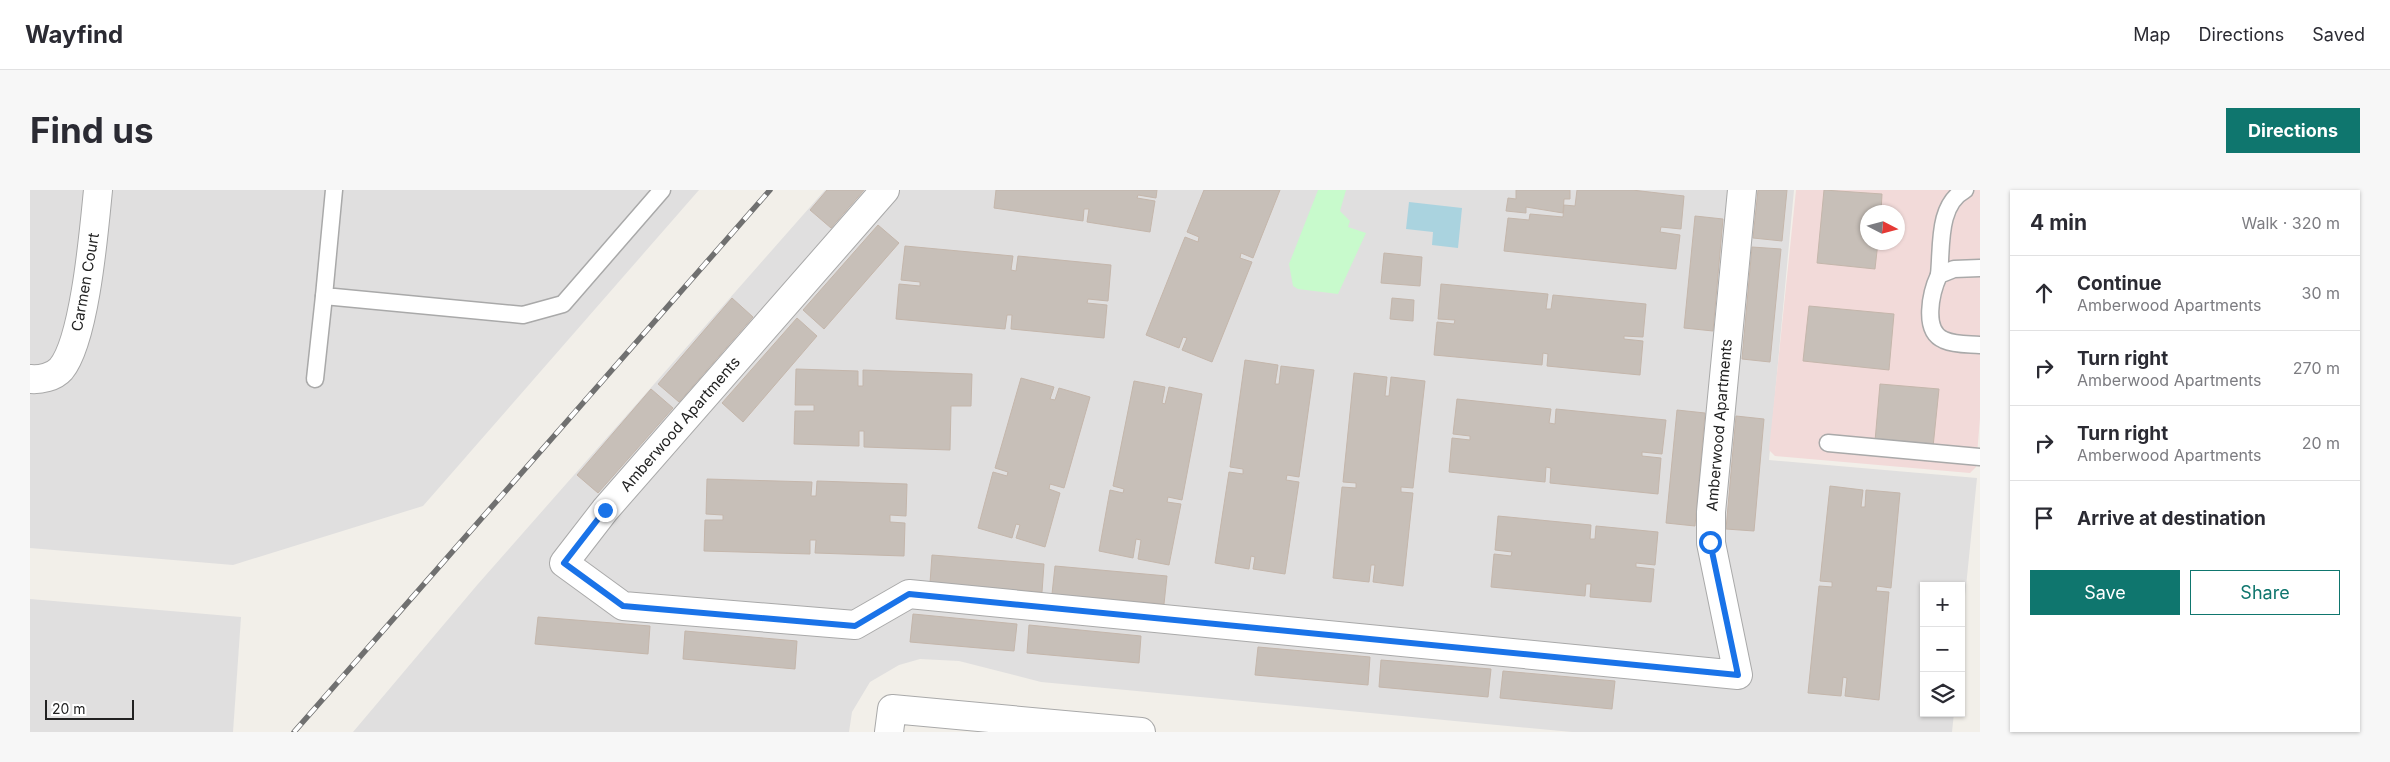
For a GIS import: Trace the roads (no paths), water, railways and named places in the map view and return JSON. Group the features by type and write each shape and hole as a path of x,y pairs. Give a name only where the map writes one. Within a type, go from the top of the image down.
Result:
{"street":[{"name":"Carmen Court","path":"30,379 41,380 61,370 74,347 93,248 98,190"},
{"name":"Amberwood Apartments","path":"885,190 605,510 564,563 623,606 855,626 909,594 1738,684 1710,542 1742,190"},
{"path":"890,720 1136,732"}],"lane":[{"path":"315,379 334,190"},
{"path":"324,296 523,315 563,304 662,190"},
{"path":"1965,190 1956,195 1948,206 1943,230 1939,275 1934,287 1932,300 1931,322 1935,333 1943,340 1956,344 1980,345"},
{"path":"1939,275 1954,269 1980,268"},
{"path":"1828,444 1980,457"}],"water":[{"path":"1409,202 1462,208 1458,248 1432,245 1433,232 1406,229"}],"railway":[{"path":"294,732 770,190"}]}
